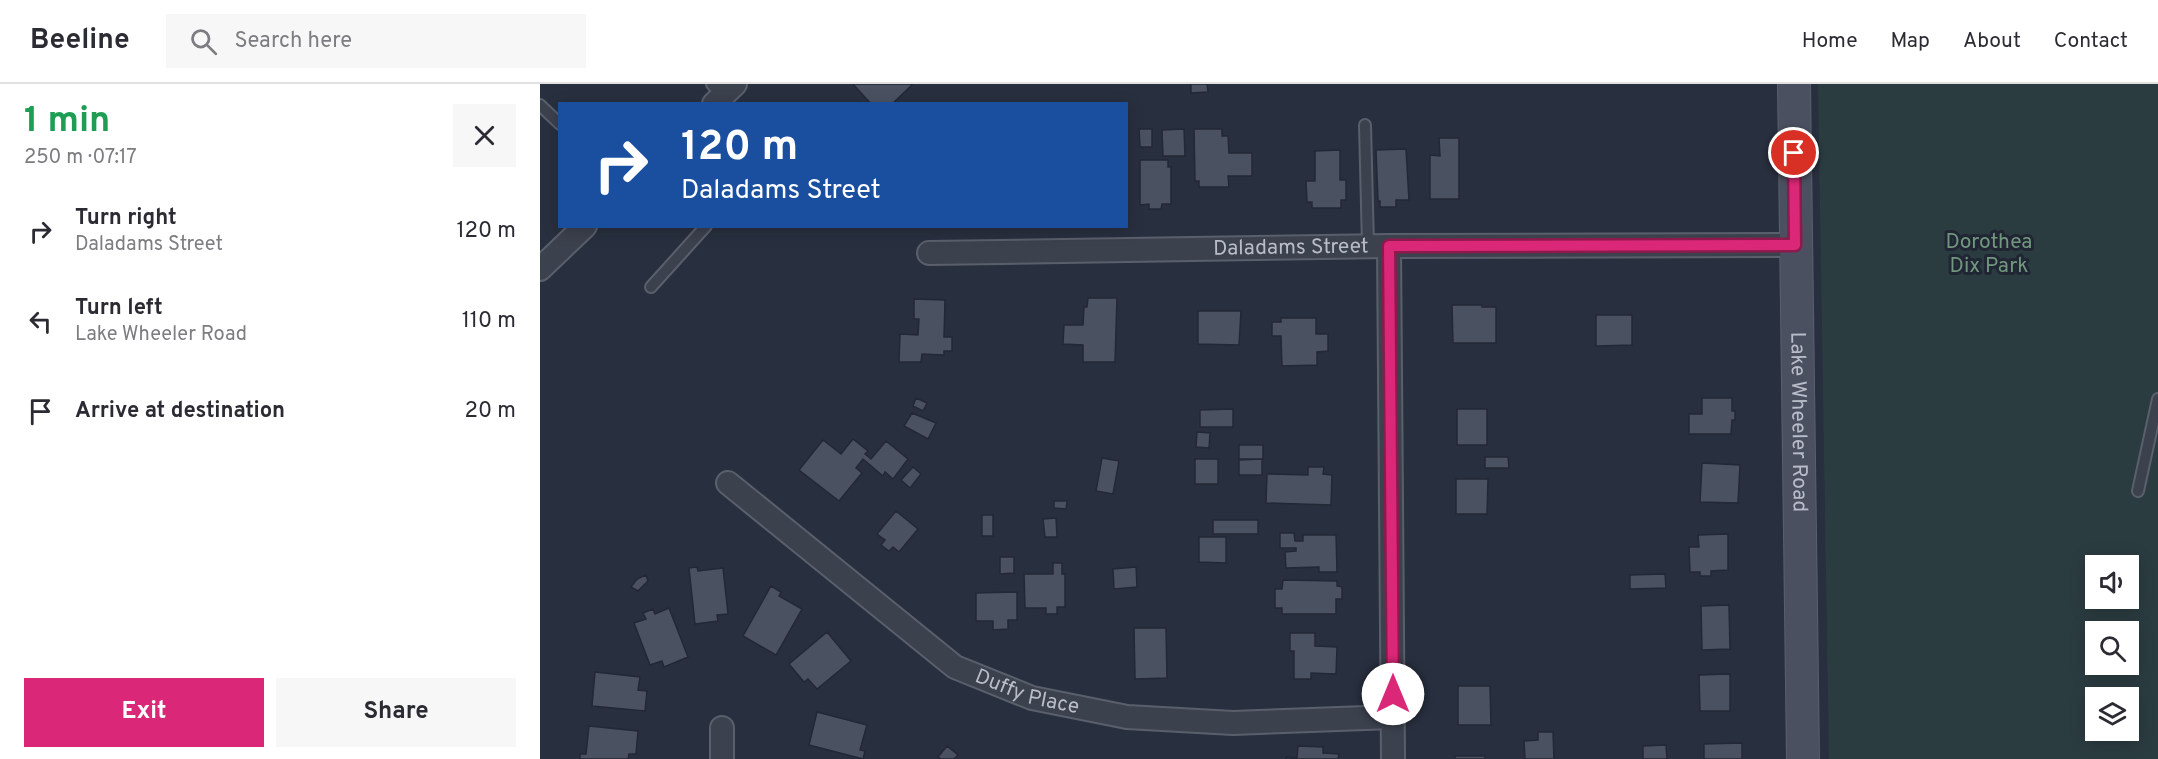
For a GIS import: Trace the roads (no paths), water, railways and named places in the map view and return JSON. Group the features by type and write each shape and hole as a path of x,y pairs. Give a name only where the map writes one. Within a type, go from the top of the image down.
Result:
{"main road":[{"name":"Lake Wheeler Road","path":"1794,84 1803,759"}],"street":[{"path":"540,269 583,228"},
{"name":"Daladams Street","path":"929,253 1379,246 1795,245"},
{"path":"1379,246 1393,759"},
{"name":"Duffy Place","path":"728,483 955,667 1032,698 1127,717 1233,723 1393,717"},
{"path":"722,728 722,759"}],"lane":[{"path":"540,105 558,122"},
{"path":"1365,124 1379,246"},
{"path":"651,287 704,228"},
{"path":"2138,491 2158,399"}],"park label":[{"name":"Dorothea Dix Park","path":"1989,254"}]}
